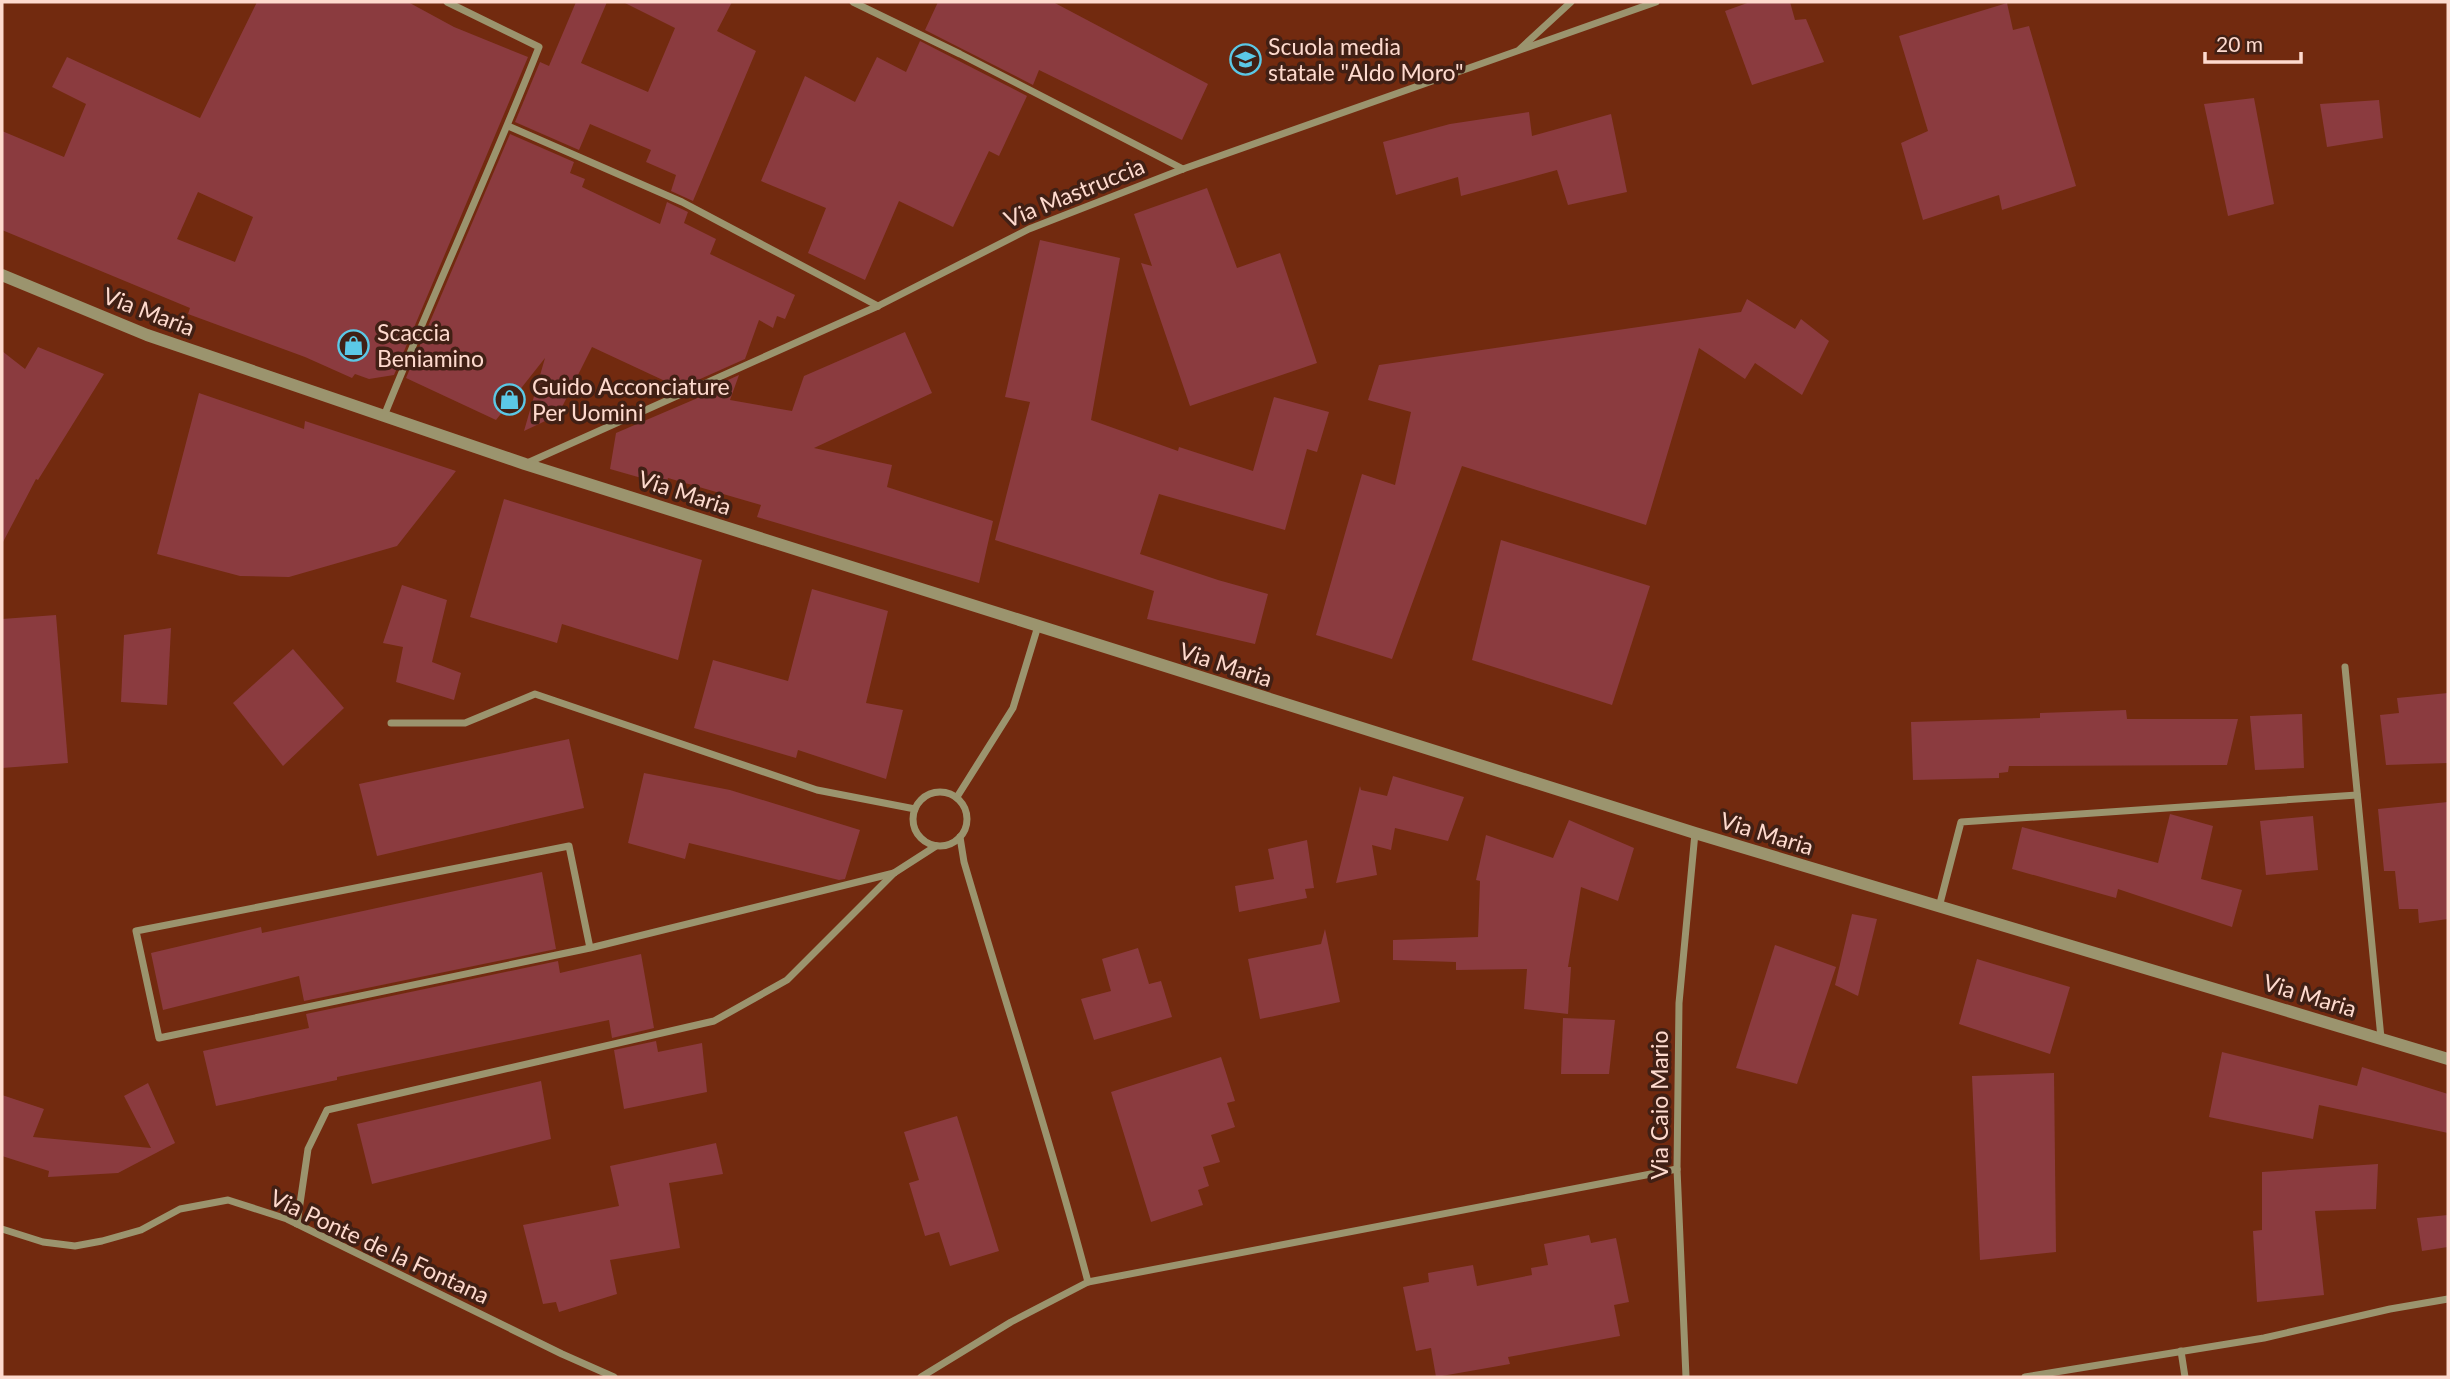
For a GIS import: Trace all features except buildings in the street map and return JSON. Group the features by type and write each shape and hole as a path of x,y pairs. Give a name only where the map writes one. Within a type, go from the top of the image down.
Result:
{"street":[{"path":"384,417 539,47 447,2"},
{"path":"853,2 1183,169"},
{"path":"1517,51 1571,2"},
{"name":"Via Mastruccia","path":"525,464 878,306 1029,229 1183,169 1656,2"},
{"path":"508,126 682,202 878,306"},
{"name":"Via Maria","path":"2,275 147,335 525,464 1695,833 2448,1059"},
{"path":"957,797 1013,708 1038,626"},
{"path":"2345,667 2381,1038"},
{"path":"391,723 466,723 535,694 817,790 915,809"},
{"path":"940,792 957,797 966,812 965,830 954,843 927,843 916,830 915,809 924,797 931,793 940,792"},
{"path":"1939,906 1961,822 2357,795"},
{"name":"Via Caio Mario","path":"1686,1377 1677,1169 1679,1003 1695,833"},
{"path":"960,837 964,862 1063,1186 1088,1282"},
{"path":"297,1224 308,1149 327,1110 714,1021 787,979 894,873 936,845"},
{"path":"590,948 569,846 136,931 159,1038 590,948 894,873"},
{"path":"920,1377 1011,1322 1088,1282 1677,1169"},
{"name":"Via Ponte de la Fontana","path":"2,1229 43,1242 75,1246 141,1230 180,1209 228,1200 297,1224 614,1377"},
{"path":"2025,1377 2264,1338 2390,1309 2448,1299"},
{"path":"2181,1351 2185,1377"}],"place":[{"name":"Scuola media statale \"Aldo Moro\"","path":"1245,59"},
{"name":"Scaccia Beniamino","path":"354,345"},
{"name":"Guido Acconciature Per Uomini","path":"509,399"}]}
